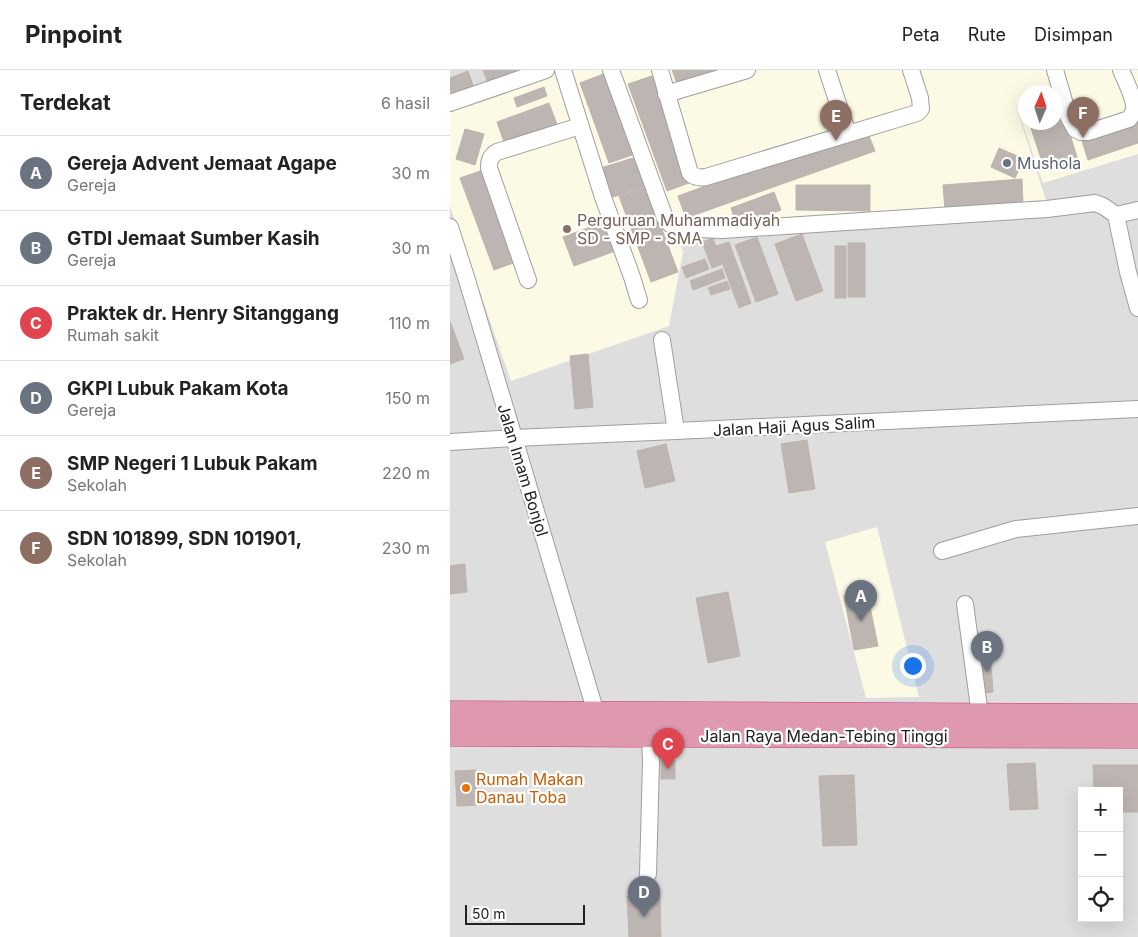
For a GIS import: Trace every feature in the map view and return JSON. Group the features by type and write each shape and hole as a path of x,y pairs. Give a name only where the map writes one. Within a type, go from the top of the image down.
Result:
{"highway":[{"name":"Jalan Raya Medan-Tebing Tinggi","path":"450,713 596,713 710,725 1138,736"},
{"name":"Jalan Raya Medan-Tebing Tinggi","path":"450,734 650,735 710,725 980,715 1138,716"}],"street":[{"path":"450,103 546,70"},
{"path":"563,70 603,197 639,300"},
{"path":"611,70 665,218 670,224 678,228 722,230 1047,210 1095,204 1103,206 1116,215 1138,308"},
{"path":"660,70 690,173 700,178 706,178 919,111 921,106 920,98 910,70"},
{"path":"666,94 747,70"},
{"path":"827,70 848,134"},
{"path":"1055,70 1069,118 1075,129 1081,132 1089,132 1129,119 1133,114 1133,102 1121,70"},
{"path":"528,280 489,168 491,158 497,152 580,126"},
{"path":"1116,215 1138,210"},
{"name":"Jalan Imam Bonjol","path":"450,227 596,713"},
{"path":"450,278 467,280"},
{"path":"662,340 676,431"},
{"name":"Jalan Haji Agus Salim","path":"450,442 1138,409"},
{"path":"942,551 1016,529 1138,516"},
{"path":"965,604 980,715"},
{"path":"648,874 650,735"}],"shaded area":[{"path":"450,70 1138,70 1138,937 450,937"},
{"path":"563,70 1138,70 1138,154 1043,183 1025,130 1063,130 1063,85 1018,85 1018,110 1011,90 1018,112 1018,130 1024,130 1050,213 678,234 673,223 683,252 669,326 511,381 450,206 450,109"},
{"path":"877,527 919,697 866,698 825,542"}],"building":[{"path":"483,70 515,70 517,73 488,83"},
{"path":"672,70 732,70 679,89"},
{"path":"468,71 474,88 450,97 450,78"},
{"path":"606,73 635,154 609,163 580,83"},
{"path":"652,76 692,182 667,191 628,84"},
{"path":"544,87 547,96 517,107 514,98"},
{"path":"549,103 558,127 505,145 497,122"},
{"path":"1063,113 1078,160 1045,171 1032,130 1063,130"},
{"path":"1138,119 1138,143 1088,160 1081,138"},
{"path":"866,128 875,151 686,218 678,196"},
{"path":"465,129 484,134 475,165 456,159"},
{"name":"Mushola","path":"999,148 1024,159 1015,178 991,167"},
{"path":"636,157 646,186 610,198 601,168"},
{"path":"483,170 516,262 494,270 460,178"},
{"path":"1022,179 1023,204 945,210 943,185"},
{"path":"796,185 870,185 870,211 796,210"},
{"path":"646,187 678,272 651,282 619,196"},
{"path":"774,192 781,210 757,219 750,201"},
{"path":"750,201 754,210 734,217 731,208"},
{"path":"607,221 618,250 574,266 563,237"},
{"path":"802,234 823,291 796,301 775,244"},
{"path":"757,237 778,294 756,302 735,245"},
{"path":"713,238 722,264 712,268 702,242"},
{"path":"729,242 751,303 739,308 716,246"},
{"path":"848,243 865,243 865,297 848,297"},
{"path":"835,246 846,246 846,298 835,298"},
{"path":"705,259 709,269 686,278 682,267"},
{"path":"722,269 725,278 693,290 690,281"},
{"path":"727,281 730,289 711,295 708,288"},
{"path":"450,321 464,359 450,364"},
{"path":"588,354 593,407 575,409 570,356"},
{"path":"807,440 815,489 789,493 781,444"},
{"path":"666,444 675,481 645,488 637,451"},
{"path":"465,564 467,592 450,594 450,566"},
{"path":"728,592 740,656 708,663 696,598"},
{"path":"867,592 878,646 854,650 844,596"},
{"path":"990,651 993,692 984,693 980,652"},
{"path":"661,760 675,760 675,779 661,779"},
{"path":"1035,763 1038,809 1010,810 1007,764"},
{"path":"1093,765 1138,765 1138,812 1123,812 1123,787 1094,787"},
{"name":"Rumah Makan Danau Toba","path":"476,770 477,805 457,806 455,771"},
{"path":"854,775 857,845 823,846 819,776"},
{"path":"660,895 661,937 629,937 627,896"}],"place":[{"name":"SDN 101899, SDN 101901,","path":"1083,138"},
{"name":"SMP Negeri 1 Lubuk Pakam","path":"836,141"},
{"name":"Mushola","path":"1007,163"},
{"name":"Perguruan Muhammadiyah SD - SMP - SMA","path":"567,229"},
{"name":"Gereja Advent Jemaat Agape","path":"861,621"},
{"name":"GTDI Jemaat Sumber Kasih","path":"987,672"},
{"name":"Praktek dr. Henry Sitanggang","path":"668,769"},
{"name":"Rumah Makan Danau Toba","path":"466,788"},
{"name":"GKPI Lubuk Pakam Kota","path":"644,917"}]}
